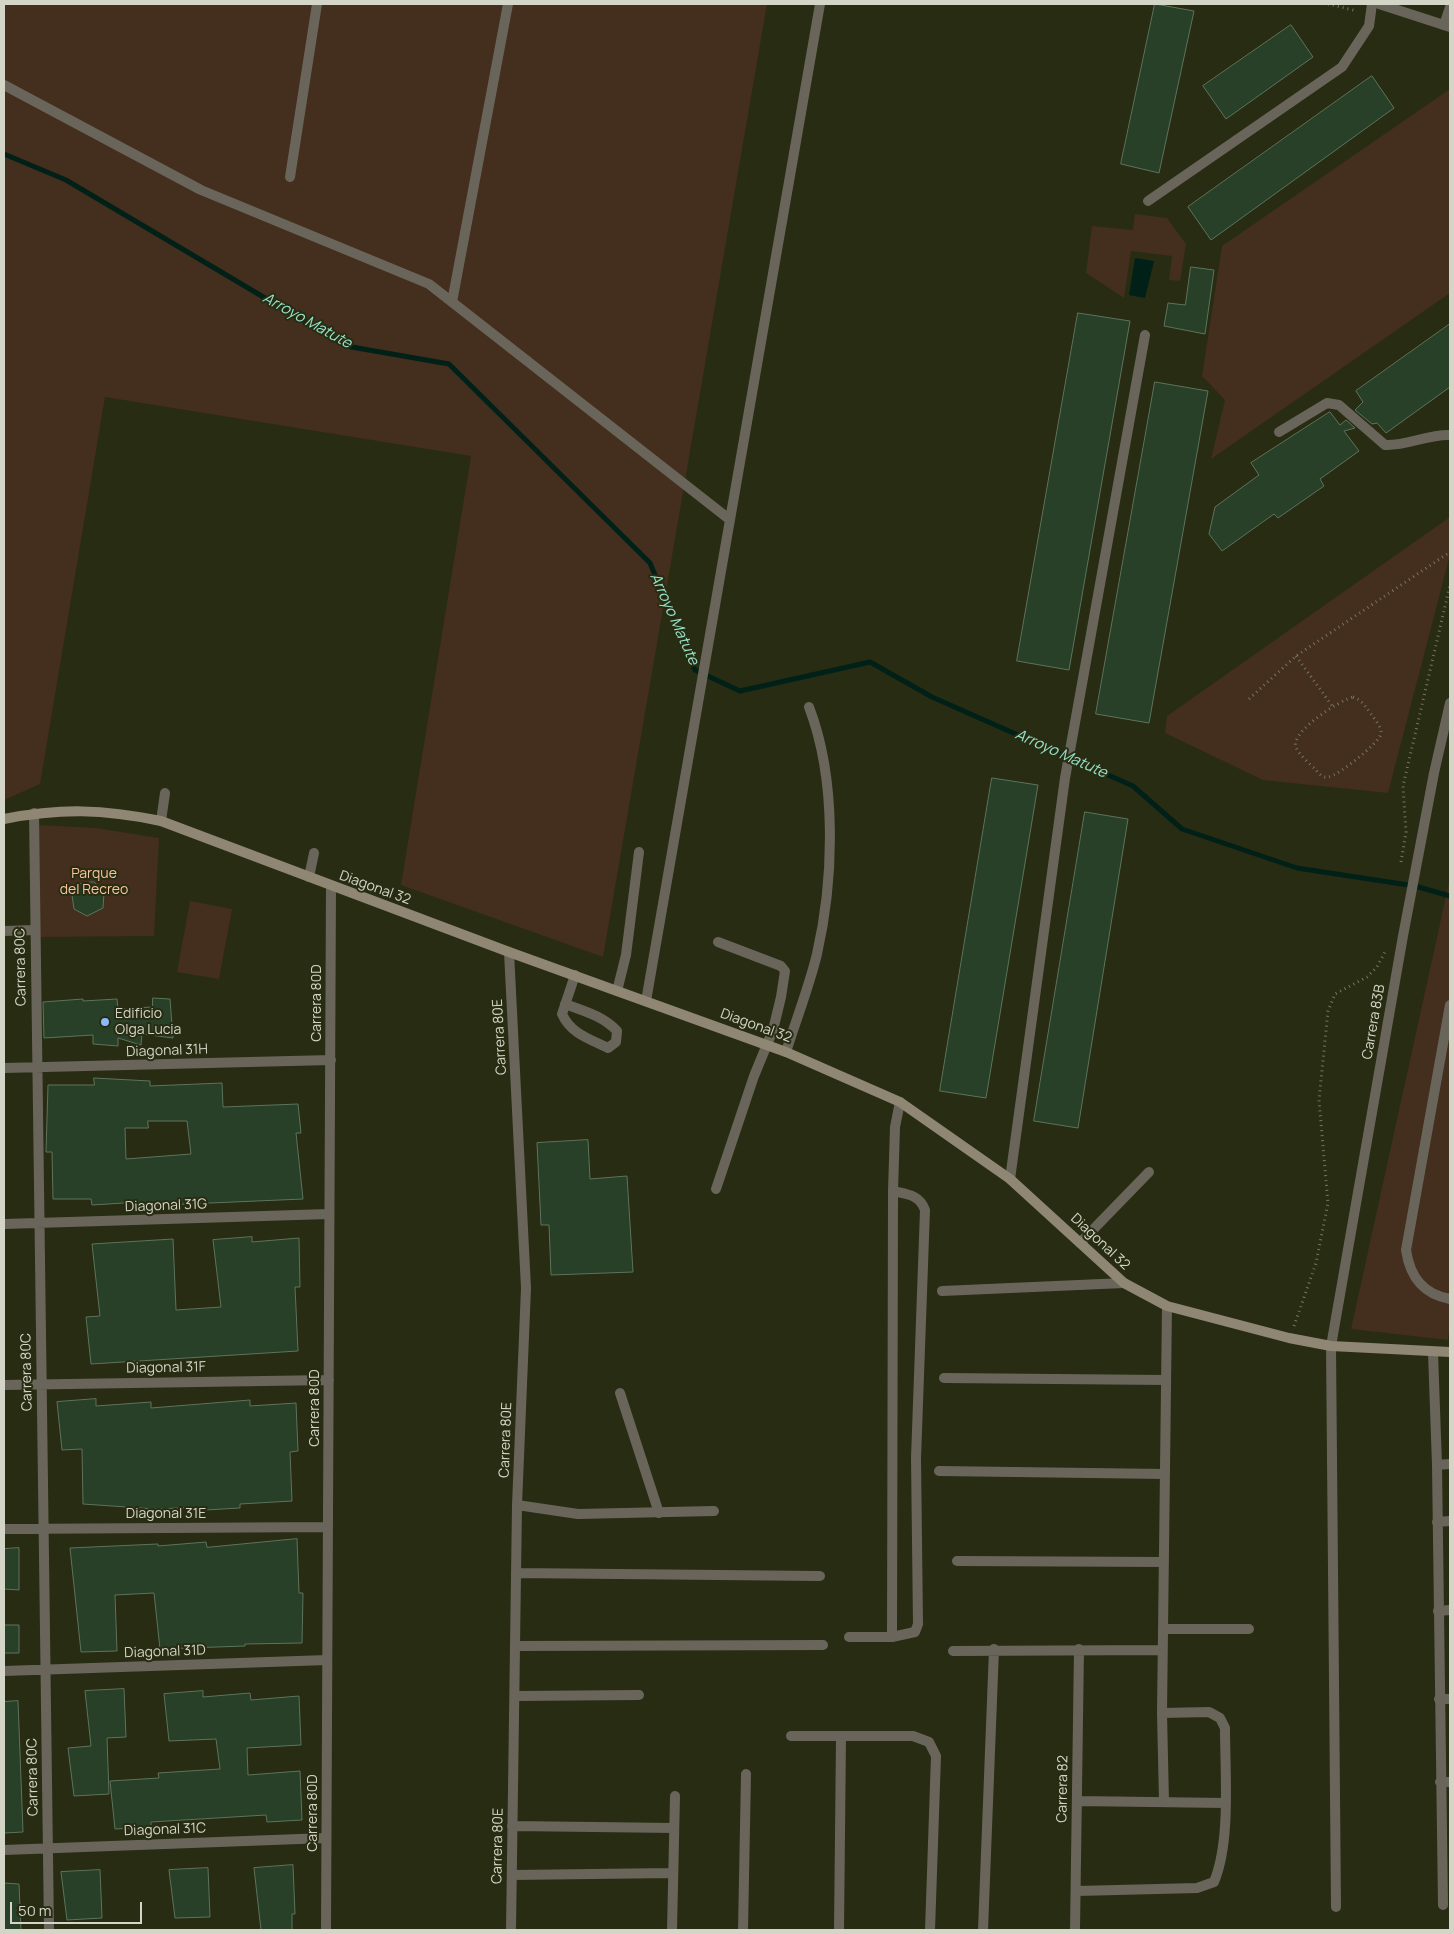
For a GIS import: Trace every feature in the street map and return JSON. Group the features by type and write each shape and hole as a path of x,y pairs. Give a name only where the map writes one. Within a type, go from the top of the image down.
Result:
{"street":[{"path":"290,177 318,4"},
{"path":"452,302 508,4"},
{"path":"646,1001 699,685 820,4"},
{"path":"1148,201 1342,67 1369,26 1372,4"},
{"path":"1379,4 1447,26 1450,7"},
{"path":"4,85 201,190 429,284 729,519"},
{"path":"1010,1179 1065,778 1144,335"},
{"path":"1279,432 1327,403 1332,403 1339,405 1385,445 1394,446 1438,435 1450,435"},
{"name":"Carrera 83B","path":"1336,1907 1332,1346 1403,936 1450,703"},
{"path":"786,1052 817,954 830,878 828,801 816,726 809,707"},
{"path":"161,821 165,793"},
{"name":"Diagonal 32","path":"4,819 34,813 76,810 102,811 161,821 509,952 786,1052 900,1102 1010,1179 1124,1283 1166,1306 1289,1338 1332,1346 1433,1353 1450,1352"},
{"name":"Carrera 80C","path":"34,813 48,1930"},
{"path":"617,990 626,955 640,852"},
{"path":"309,877 314,853"},
{"name":"Carrera 80D","path":"326,1930 332,886"},
{"path":"4,931 34,930"},
{"path":"716,1189 766,1044 773,1030 785,971 781,966 718,942"},
{"name":"Carrera 80E","path":"509,952 526,1288 517,1505 511,1930"},
{"path":"566,1004 596,1015 611,1024 617,1030 616,1042 608,1048 576,1034 562,1014 575,975"},
{"path":"1450,1005 1406,1250 1409,1268 1419,1284 1436,1296 1450,1299"},
{"name":"Diagonal 31H","path":"4,1068 331,1060"},
{"path":"892,1637 893,1191 895,1128 900,1102"},
{"path":"1080,1243 1149,1172"},
{"path":"849,1637 906,1636 915,1632 918,1624 916,1458 925,1210 922,1202 916,1197 893,1191"},
{"name":"Diagonal 31G","path":"4,1224 330,1214"},
{"path":"942,1291 1124,1283"},
{"path":"1164,1802 1162,1650 1166,1306"},
{"path":"1433,1353 1437,1465 1438,1611 1445,1699 1446,1869 1443,1905"},
{"path":"944,1378 1166,1380"},
{"name":"Diagonal 31F","path":"4,1384 328,1380"},
{"path":"620,1393 659,1513"},
{"path":"1437,1465 1450,1464"},
{"path":"939,1470 1165,1474"},
{"path":"517,1505 578,1514 714,1511"},
{"path":"1437,1522 1450,1522"},
{"name":"Diagonal 31E","path":"4,1529 328,1527"},
{"path":"957,1561 1164,1562"},
{"path":"516,1573 820,1576"},
{"path":"1438,1611 1450,1610"},
{"path":"1163,1629 1249,1629"},
{"path":"515,1646 823,1645"},
{"path":"983,1930 994,1649"},
{"name":"Carrera 82","path":"1075,1930 1079,1649"},
{"path":"953,1650 1162,1650"},
{"name":"Diagonal 31D","path":"4,1671 327,1660"},
{"path":"515,1696 640,1695"},
{"path":"1076,1891 1197,1888 1214,1882 1221,1866 1226,1803 1225,1728 1220,1718 1210,1712 1162,1713"},
{"path":"791,1736 913,1736 929,1742 936,1756 930,1930"},
{"path":"839,1930 841,1737"},
{"path":"743,1930 746,1774"},
{"path":"672,1930 675,1796"},
{"path":"1077,1801 1226,1803"},
{"path":"512,1826 674,1828"},
{"name":"Diagonal 31C","path":"4,1850 326,1838"},
{"path":"512,1875 673,1873"}],"path":[{"path":"1250,698 1296,656 1450,552"},
{"path":"1406,832 1403,786 1450,585"},
{"path":"1296,656 1332,707"},
{"path":"1352,696 1361,699 1380,727 1381,734 1376,743 1337,774 1328,777 1320,775 1296,748 1295,741 1299,733 1332,707 1345,698 1352,696"},
{"path":"1289,1338 1316,1263 1328,1203 1319,1100 1328,1011 1335,994 1367,977 1377,967 1388,946"}],"green space":[{"path":"4,4 767,4 603,957 401,885 471,456 105,397 40,784 4,800"},
{"path":"1450,89 1450,293 1211,459 1225,400 1202,376 1222,246"},
{"path":"1135,214 1167,218 1186,244 1180,281 1169,280 1172,256 1131,251 1124,298 1086,273 1092,226 1133,230"},
{"path":"1450,517 1450,555 1388,793 1263,780 1165,733 1167,716"},
{"name":"Parque del Recreo","path":"39,825 96,828 159,838 154,936 39,937"},
{"path":"1450,878 1450,1325 1448,1340 1351,1329"},
{"path":"190,901 232,909 219,979 177,972"}],"shaded area":[{"path":"1135,258 1154,261 1145,298 1129,295"}],"building":[{"path":"1155,4 1194,11 1159,173 1121,164"},
{"path":"1291,25 1313,57 1226,119 1203,86"},
{"path":"1372,76 1394,108 1211,240 1188,207"},
{"path":"1191,267 1214,270 1205,334 1164,326 1168,303 1185,305"},
{"path":"1078,313 1130,321 1069,670 1017,661"},
{"path":"1450,324 1450,387 1386,433 1377,423 1372,424 1355,410 1363,402 1356,391"},
{"path":"1155,382 1208,391 1149,723 1096,714"},
{"path":"1330,412 1340,425 1346,420 1355,428 1344,431 1359,451 1320,479 1324,486 1278,518 1274,514 1222,551 1209,534 1215,507 1259,475 1251,463"},
{"path":"992,778 1038,785 986,1098 940,1091"},
{"path":"1085,812 1128,819 1078,1128 1034,1121"},
{"path":"94,882 104,893 103,908 87,916 74,909 72,895 79,884"},
{"path":"153,998 170,999 173,1038 142,1034 141,1045 118,1038 118,1046 93,1044 93,1035 44,1038 43,1002 117,999 118,1009 152,1007"},
{"path":"94,1078 150,1081 150,1086 222,1083 223,1107 298,1104 301,1133 296,1133 303,1199 141,1206 140,1202 92,1205 91,1199 53,1199 52,1152 46,1152 48,1085 94,1085","holes":["148,1121 187,1121 191,1154 126,1159 125,1128 148,1128"]},
{"path":"588,1140 590,1179 627,1176 633,1272 551,1275 549,1225 541,1225 537,1143"},
{"path":"252,1237 252,1242 299,1238 300,1287 295,1287 298,1351 91,1364 86,1317 100,1316 92,1244 173,1239 176,1310 221,1307 213,1240"},
{"path":"96,1399 96,1406 151,1402 151,1408 250,1400 250,1406 296,1403 298,1451 290,1452 292,1501 240,1504 240,1508 205,1510 205,1507 155,1509 83,1504 82,1449 62,1450 57,1402"},
{"path":"297,1539 299,1593 303,1593 302,1643 160,1649 154,1593 115,1595 117,1651 81,1652 70,1548 158,1544 158,1546 206,1542 207,1547"},
{"path":"19,1548 19,1590 4,1589 4,1549"},
{"path":"4,1625 19,1625 19,1653 4,1653"},
{"path":"124,1689 126,1737 107,1738 109,1794 74,1796 68,1748 91,1746 85,1691"},
{"path":"203,1691 203,1697 250,1693 251,1700 299,1696 301,1745 247,1748 248,1775 300,1771 302,1820 267,1822 266,1815 151,1822 151,1827 115,1829 110,1781 159,1778 158,1773 220,1769 216,1739 169,1741 164,1694"},
{"path":"18,1701 23,1832 4,1833 4,1702"},
{"path":"293,1865 295,1914 292,1914 292,1930 261,1930 254,1868"},
{"path":"208,1868 210,1917 175,1918 169,1870"},
{"path":"100,1870 102,1918 67,1920 61,1872"},
{"path":"4,1883 19,1884 21,1930 4,1930"}],"waterway":[{"name":"Arroyo Matute","path":"4,154 66,180 346,346 449,364 650,563 695,670 740,691 870,662 932,697 1133,786 1182,829 1297,868 1415,886 1450,896"}],"place":[{"name":"Edificio Olga Lucia","path":"105,1022"}]}
